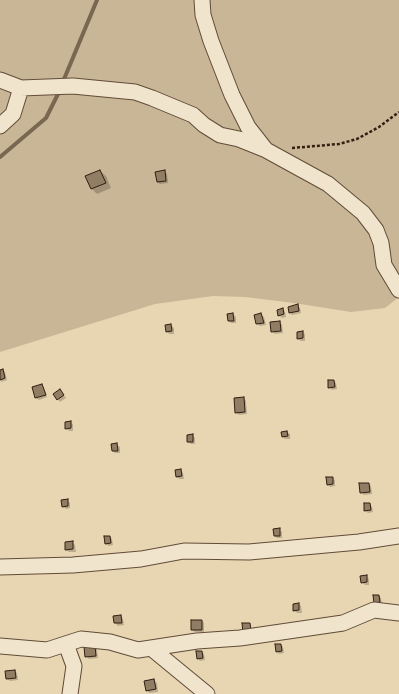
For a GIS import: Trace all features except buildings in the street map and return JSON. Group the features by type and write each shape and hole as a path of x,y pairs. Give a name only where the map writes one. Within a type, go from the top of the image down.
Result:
{"street":[{"path":"202,0 203,15 211,41 229,87 248,127 266,150"},
{"path":"0,80 21,88 73,86 135,92 193,115 220,134 239,139 266,150 328,184 348,199 363,213 376,230 381,243 384,265 399,290"},
{"path":"0,126 13,114 21,88"},
{"path":"0,567 73,565 141,559 184,551 249,552 359,542 399,536"},
{"path":"0,646 47,650 80,639 110,642 138,650 197,641 240,638 343,623 374,610 399,613"},
{"path":"66,644 74,666 70,694"},
{"path":"151,648 207,694"}],"path":[{"path":"266,150 339,144 357,139 379,127 399,112"}],"shaded area":[{"path":"0,0 399,0 399,297 385,308 351,312 245,297 213,296 155,304 0,352"}],"waterway":[{"path":"62,84 97,0"},
{"path":"0,157 46,118 60,90"}]}
